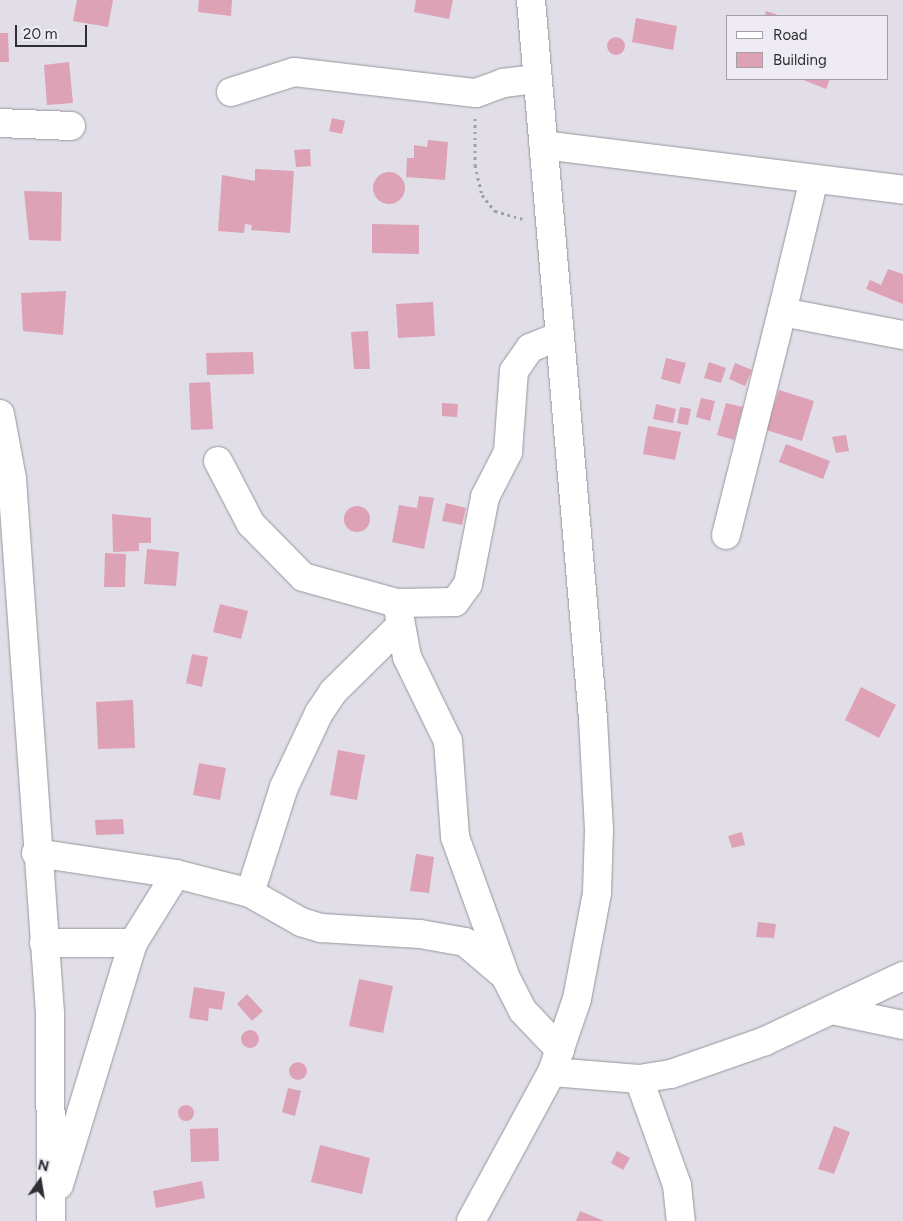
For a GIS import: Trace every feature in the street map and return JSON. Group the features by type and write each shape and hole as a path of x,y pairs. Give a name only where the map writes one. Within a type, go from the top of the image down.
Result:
{"street":[{"path":"471,1221 556,1061 587,954 599,830 551,224 531,0"},
{"path":"231,92 294,72 476,93 503,83 538,80"},
{"path":"0,123 71,126"},
{"path":"544,145 903,190"},
{"path":"726,535 814,179"},
{"path":"782,312 903,335"},
{"path":"218,461 251,524 303,577 397,615 441,604 465,595 478,516 508,452 514,371 530,348 560,336"},
{"path":"0,414 12,479 36,853 50,1013 51,1217"},
{"path":"250,893 284,787 319,713 333,692 397,615"},
{"path":"397,615 407,657 448,741 460,855 493,934 505,976 523,1011 556,1061 639,1079 708,1063 836,1011 903,976"},
{"path":"36,853 176,874 250,893 301,922 320,928 420,934 465,942 505,976"},
{"path":"51,1217 133,942 176,874"},
{"path":"44,943 133,942"},
{"path":"836,1011 903,1024"},
{"path":"639,1079 677,1185 680,1221"}],"path":[{"path":"476,93 475,165 482,195 504,216 551,224"}],"building":[{"path":"77,0 113,0 108,27 73,21"},
{"path":"199,0 232,0 231,16 198,12"},
{"path":"416,0 453,0 449,19 414,12"},
{"path":"766,11 778,15 765,15"},
{"path":"636,18 677,26 673,50 632,42"},
{"path":"0,33 8,33 9,62 0,62"},
{"path":"616,37 622,40 625,46 622,52 616,55 610,52 607,46 610,40"},
{"path":"69,62 73,103 47,105 44,65"},
{"path":"804,80 830,80 826,89"},
{"path":"332,118 345,121 342,134 329,131"},
{"path":"428,140 448,142 445,180 406,177 407,158 414,158 414,145 427,147"},
{"path":"310,149 311,166 296,167 294,150"},
{"path":"255,169 294,171 290,233 251,230 252,225 245,224 244,233 218,231 222,175 255,181"},
{"path":"389,172 395,173 400,177 404,182 404,194 400,199 395,203 389,204 383,203 378,199 374,194 373,188 374,182 378,177 383,173"},
{"path":"24,191 62,192 61,241 29,240"},
{"path":"372,224 419,225 419,254 372,253"},
{"path":"888,269 903,274 903,304 866,289 870,280 881,285"},
{"path":"66,291 63,335 23,331 21,293"},
{"path":"433,302 435,336 398,338 396,304"},
{"path":"368,331 370,369 354,369 351,332"},
{"path":"253,352 254,374 207,375 206,353"},
{"path":"666,358 686,363 680,384 661,379"},
{"path":"709,362 726,368 721,383 704,378"},
{"path":"735,363 752,370 745,386 729,379"},
{"path":"210,382 213,429 191,430 189,383"},
{"path":"779,390 814,401 802,441 766,430"},
{"path":"701,398 715,401 710,421 696,417"},
{"path":"442,403 458,404 457,417 442,416"},
{"path":"726,403 743,407 734,440 717,435"},
{"path":"656,404 676,409 673,423 653,419"},
{"path":"680,407 691,409 688,425 677,423"},
{"path":"648,426 681,432 675,460 643,454"},
{"path":"846,435 849,451 836,453 832,437"},
{"path":"786,444 830,461 823,479 779,462"},
{"path":"419,496 434,498 424,549 392,542 399,505 417,508"},
{"path":"446,503 466,508 462,525 442,521"},
{"path":"357,506 366,510 370,519 366,528 357,532 348,528 344,519 348,510"},
{"path":"112,514 151,518 151,543 139,543 139,551 113,552"},
{"path":"147,549 179,552 176,586 144,584"},
{"path":"105,553 126,554 125,587 104,587"},
{"path":"220,604 248,611 241,639 213,632"},
{"path":"192,654 208,657 202,687 186,683"},
{"path":"861,687 896,705 879,738 845,720"},
{"path":"133,700 135,748 98,749 96,702"},
{"path":"338,750 365,755 357,800 330,795"},
{"path":"199,763 226,768 220,800 193,795"},
{"path":"123,819 124,834 96,835 95,820"},
{"path":"742,832 745,845 732,848 728,836"},
{"path":"416,854 434,857 429,893 410,891"},
{"path":"758,922 776,924 774,938 756,937"},
{"path":"359,979 393,986 383,1033 349,1026"},
{"path":"194,987 225,992 222,1010 209,1008 208,1021 189,1018"},
{"path":"247,994 263,1011 252,1021 237,1004"},
{"path":"246,1030 254,1030 259,1035 257,1046 246,1048 241,1043 241,1035"},
{"path":"298,1062 304,1065 307,1071 304,1077 298,1080 292,1077 289,1071 292,1065"},
{"path":"288,1088 301,1091 295,1116 282,1112"},
{"path":"186,1105 194,1113 186,1121 178,1113"},
{"path":"834,1126 850,1132 834,1174 818,1169"},
{"path":"218,1128 219,1161 191,1162 190,1129"},
{"path":"320,1145 370,1158 362,1194 311,1182"},
{"path":"617,1151 630,1158 623,1170 611,1163"},
{"path":"202,1181 205,1198 156,1208 153,1191"},
{"path":"580,1211 604,1221 576,1221"}]}
